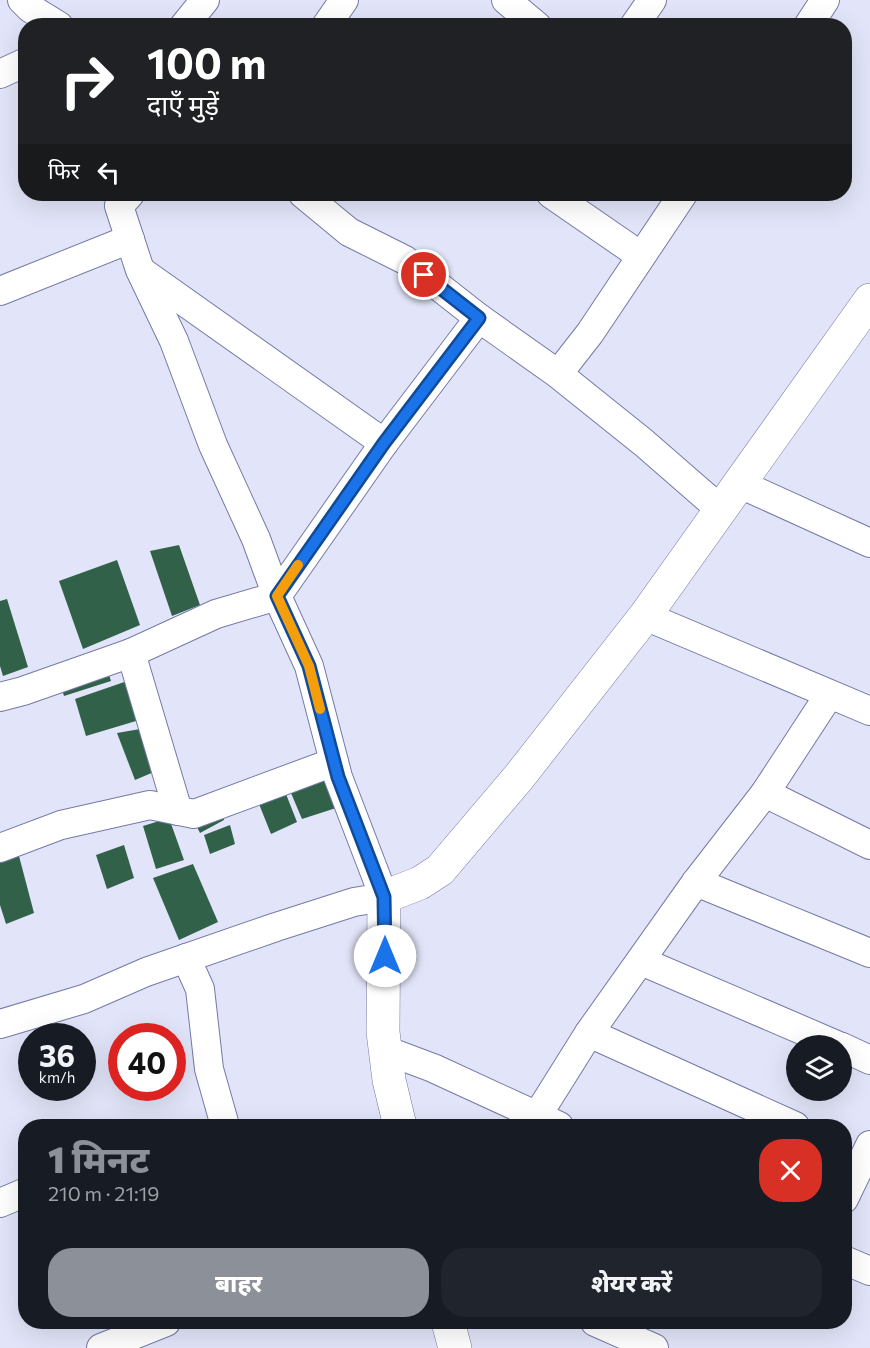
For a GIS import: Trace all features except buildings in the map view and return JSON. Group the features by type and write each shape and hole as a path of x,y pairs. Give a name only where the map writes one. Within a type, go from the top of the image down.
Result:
{"street":[{"path":"22,0 46,18"},
{"path":"190,18 205,0"},
{"path":"332,18 344,0"},
{"path":"506,0 527,18"},
{"path":"640,18 652,0"},
{"path":"813,18 825,0"},
{"path":"0,74 18,66"},
{"path":"122,201 140,270 174,341 213,445 256,539 277,596 309,666 334,762 384,897 383,1032 389,1080 398,1119"},
{"path":"311,201 349,232 405,260 479,318 558,374 721,510"},
{"path":"561,201 641,256"},
{"path":"558,374 590,333 678,201"},
{"path":"0,291 130,239"},
{"path":"140,270 384,443"},
{"path":"0,1024 84,999 146,972 354,902 384,897 420,883 440,870 460,843 519,777 645,616 870,300"},
{"path":"0,697 130,653 216,614 277,596 384,443 479,318"},
{"path":"740,484 870,543"},
{"path":"645,616 870,711"},
{"path":"130,653 178,811"},
{"path":"549,1119 589,1033 696,882 765,793 829,695"},
{"path":"0,848 61,825 150,805 194,814 334,762"},
{"path":"765,793 870,845"},
{"path":"696,882 870,953"},
{"path":"186,958 200,989 209,1069 220,1119"},
{"path":"641,961 814,1035"},
{"path":"589,1033 779,1119"},
{"path":"386,1050 433,1068 544,1119"},
{"path":"852,1052 870,1060"},
{"path":"852,1175 860,1151"},
{"path":"0,1203 18,1195"},
{"path":"852,1263 870,1271"},
{"path":"101,1348 148,1329"},
{"path":"450,1329 455,1348"},
{"path":"615,1329 654,1348"}],"slow traffic":[{"path":"298,565 277,596 309,666 320,709"}],"route":[{"path":"385,956 384,897 363,837 338,777 309,666 277,596 384,443 479,318 424,275"}]}
